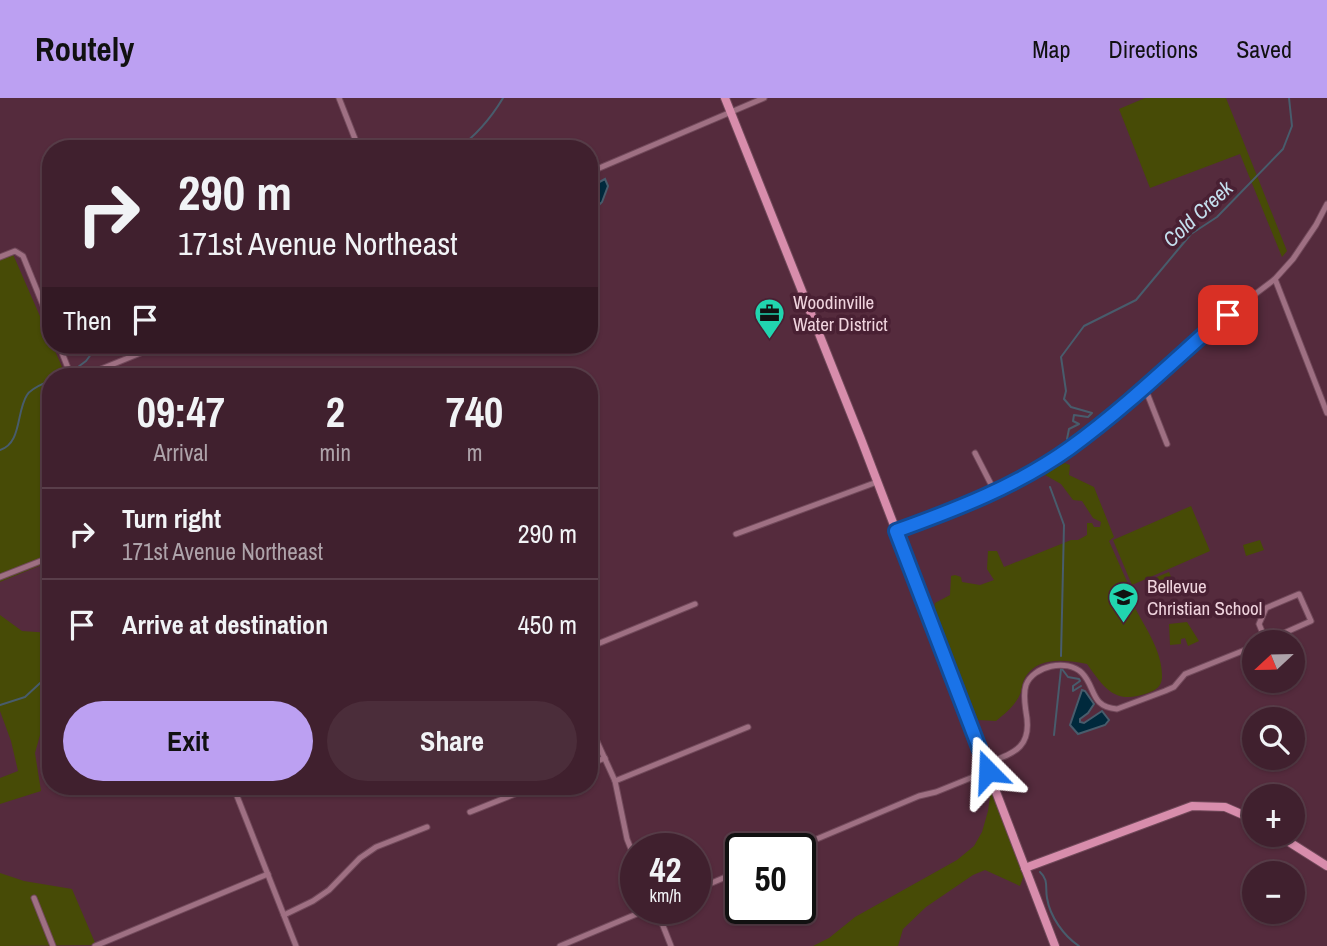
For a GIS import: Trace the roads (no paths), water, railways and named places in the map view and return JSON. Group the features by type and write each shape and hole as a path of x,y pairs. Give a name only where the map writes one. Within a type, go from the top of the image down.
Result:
{"main road":[{"path":"725,98 877,482 1055,946"},
{"path":"1026,868 1192,806 1235,810 1242,814"},
{"path":"1297,847 1327,866"}],"street":[{"path":"340,98 356,140"},
{"path":"598,169 764,98"},
{"path":"896,531 995,492 1068,449 1115,414 1213,326 1275,279 1293,259 1327,204"},
{"path":"0,257 15,251 23,256 42,303"},
{"path":"1275,279 1327,414"},
{"path":"104,368 138,354"},
{"path":"1145,388 1167,444"},
{"path":"975,453 995,492"},
{"path":"736,534 877,482"},
{"path":"0,577 42,560"},
{"path":"1299,594 1311,621 1265,641 1259,624 1266,608 1299,594"},
{"path":"598,644 695,604"},
{"path":"816,839 919,796 936,792 1015,752 1025,741 1028,723 1024,695 1026,686 1031,677 1044,668 1062,666 1078,670 1084,674 1094,697 1101,704 1117,709 1166,691 1174,687 1185,674 1242,651"},
{"path":"615,781 748,727"},
{"path":"598,743 615,781 626,833"},
{"path":"598,761 605,758"},
{"path":"237,795 296,946"},
{"path":"470,812 513,795"},
{"path":"284,915 329,890 360,858 376,847 426,827"},
{"path":"95,946 268,874"},
{"path":"34,898 53,946"},
{"path":"560,946 620,922"},
{"path":"661,924 671,946"}],"water":[{"path":"605,179 608,186 598,206 598,183"},
{"path":"1082,690 1094,704 1080,722 1084,723 1102,711 1109,720 1105,725 1078,734 1070,725"}],"waterway":[{"path":"468,140 483,126 503,98"},
{"name":"Cold Creek","path":"1067,439 1069,429 1079,424 1073,421 1074,415 1088,417 1092,413 1071,407 1064,399 1066,391 1061,357 1084,326 1136,300 1191,234 1217,217 1283,149 1292,126 1289,98"},
{"path":"78,367 91,354"},
{"path":"0,450 12,441 27,395 42,384"},
{"path":"1050,487 1064,525 1061,656"},
{"path":"1054,735 1061,669"},
{"path":"1062,669 1068,677 1079,679 1073,686 1073,691 1081,686"},
{"path":"0,705 25,697 42,681"},
{"path":"1040,872 1046,881 1046,894 1054,919 1079,946"}],"place":[{"name":"Woodinville Water District","path":"770,340"},
{"name":"Bellevue Christian School","path":"1124,624"}]}
